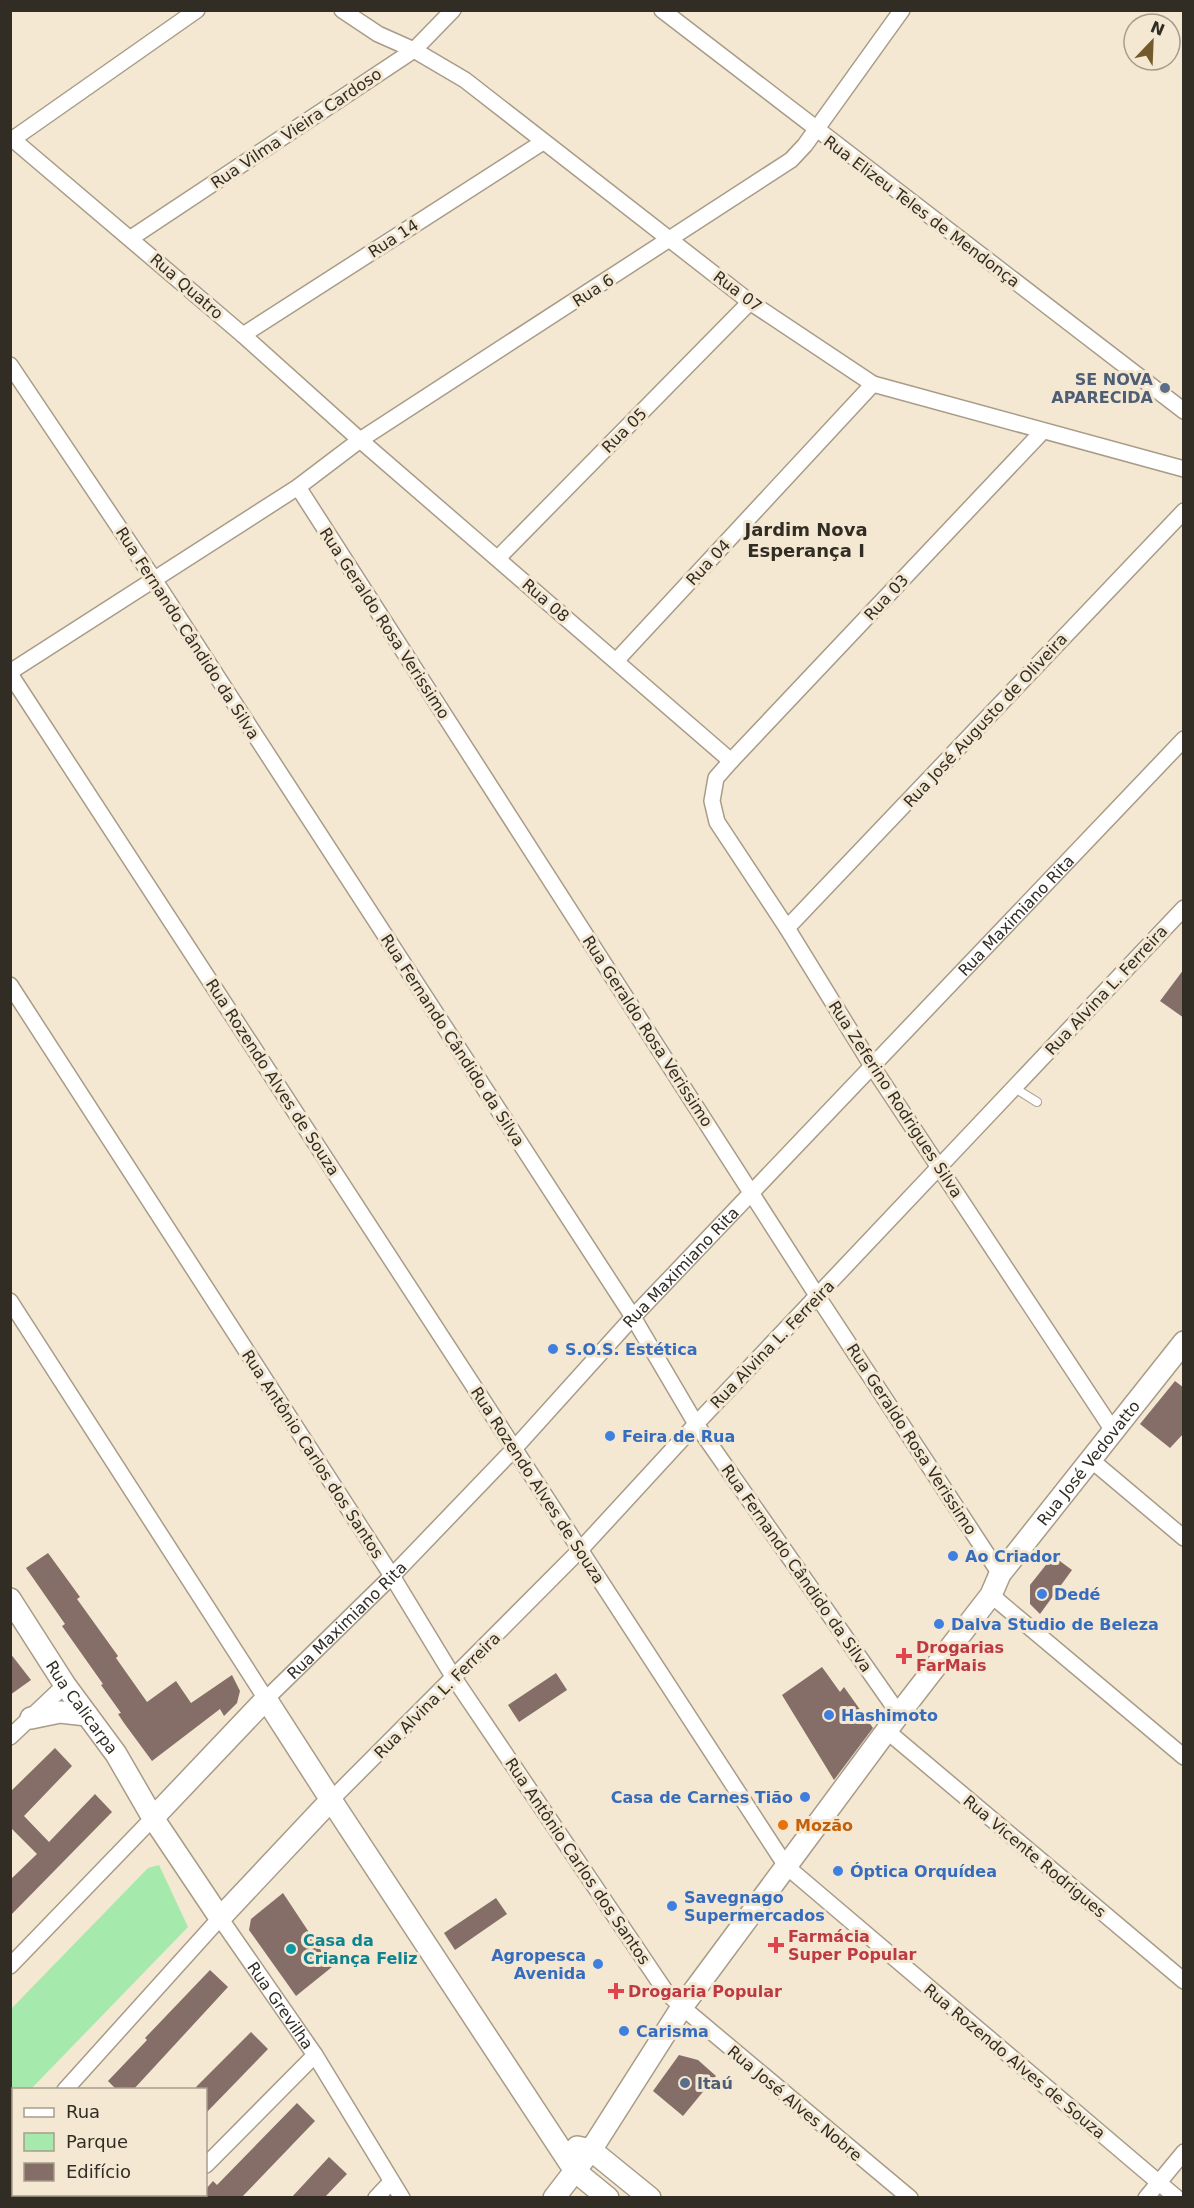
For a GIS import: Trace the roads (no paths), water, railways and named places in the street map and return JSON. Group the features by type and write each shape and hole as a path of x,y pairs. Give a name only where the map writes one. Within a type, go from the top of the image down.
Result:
{"street":[{"path":"12,138 197,10"},
{"name":"Rua 07","path":"342,10 378,34 414,50 465,80 750,302 873,384 1184,470"},
{"name":"Rua Vilma Vieira Cardoso","path":"131,238 414,50 453,10"},
{"name":"Rua Elizeu Teles de Mendonça","path":"662,10 1184,411"},
{"name":"Rua 6","path":"10,673 298,487 360,440 791,160 816,130 902,10"},
{"name":"Rua Quatro","path":"12,138 243,334 360,440"},
{"name":"Rua 14","path":"243,334 543,142"},
{"name":"Rua 05","path":"498,558 750,302"},
{"name":"Rua Fernando Cândido da Silva","path":"10,364 633,1317 696,1424 899,1714"},
{"name":"Rua 04","path":"616,661 873,384"},
{"name":"Rua 03","path":"730,761 1042,432"},
{"name":"Rua 08","path":"360,440 730,761"},
{"name":"Rua Geraldo Rosa Verissimo","path":"298,487 818,1297 1000,1574"},
{"name":"Rua José Augusto de Oliveira","path":"787,928 1184,511"},
{"name":"Rua Rozendo Alves de Souza","path":"10,673 786,1866 1177,2198"},
{"name":"Rua Maximiano Rita","path":"153,1818 266,1699 392,1576 514,1449 633,1317 1184,739"},
{"name":"Rua Zeferino Rodrigues Silva","path":"730,761 716,778 712,801 717,822 787,928 872,1066 1114,1432"},
{"name":"Rua Alvina L. Ferreira","path":"331,1800 581,1549 696,1424 1184,908"},
{"name":"Rua Antônio Carlos dos Santos","path":"10,985 392,1576 454,1678 666,1992 682,2007"},
{"path":"10,1301 331,1800 575,2170 608,2198"},
{"name":"Rua José Vedovatto","path":"554,2198 591,2150 682,2007 899,1714 991,1595 1000,1574 1184,1342"},
{"path":"1090,1460 1184,1538"},
{"path":"991,1595 1184,1757"},
{"name":"Rua Calicarpa","path":"10,1599 65,1685 116,1754 153,1818"},
{"path":"10,1737 65,1685"},
{"path":"30,1718 60,1712 87,1715"},
{"name":"Rua Vicente Rodrigues","path":"887,1731 1184,1981"},
{"path":"66,2088 331,1800"},
{"path":"10,1966 153,1818"},
{"name":"Rua Grevilha","path":"153,1818 315,2055 402,2198"},
{"name":"Rua José Alves Nobre","path":"682,2007 910,2198"},
{"path":"207,2164 315,2055"},
{"path":"560,2144 591,2150 650,2198"},
{"path":"1146,2198 1184,2152"},
{"path":"376,2198 391,2182"}],"lane":[{"path":"1014,1087 1037,1102"}],"place":[{"name":"SE NOVA APARECIDA","path":"1165,388"},
{"name":"S.O.S. Estética","path":"553,1349"},
{"name":"Feira de Rua","path":"610,1436"},
{"name":"Ao Criador","path":"953,1556"},
{"name":"Dedé","path":"1042,1594"},
{"name":"Dalva Studio de Beleza","path":"939,1624"},
{"name":"Drogarias FarMais","path":"904,1656"},
{"name":"Hashimoto","path":"829,1715"},
{"name":"Casa de Carnes Tião","path":"805,1797"},
{"name":"Mozão","path":"783,1825"},
{"name":"Óptica Orquídea","path":"838,1871"},
{"name":"Savegnago Supermercados","path":"672,1906"},
{"name":"Farmácia Super Popular","path":"776,1945"},
{"name":"Casa da Criança Feliz","path":"291,1949"},
{"name":"Agropesca Avenida","path":"598,1964"},
{"name":"Drogaria Popular","path":"616,1991"},
{"name":"Carisma","path":"624,2031"},
{"name":"Itaú","path":"685,2083"}],"district":[{"name":"Jardim Nova Esperança I","path":"806,540"}]}
